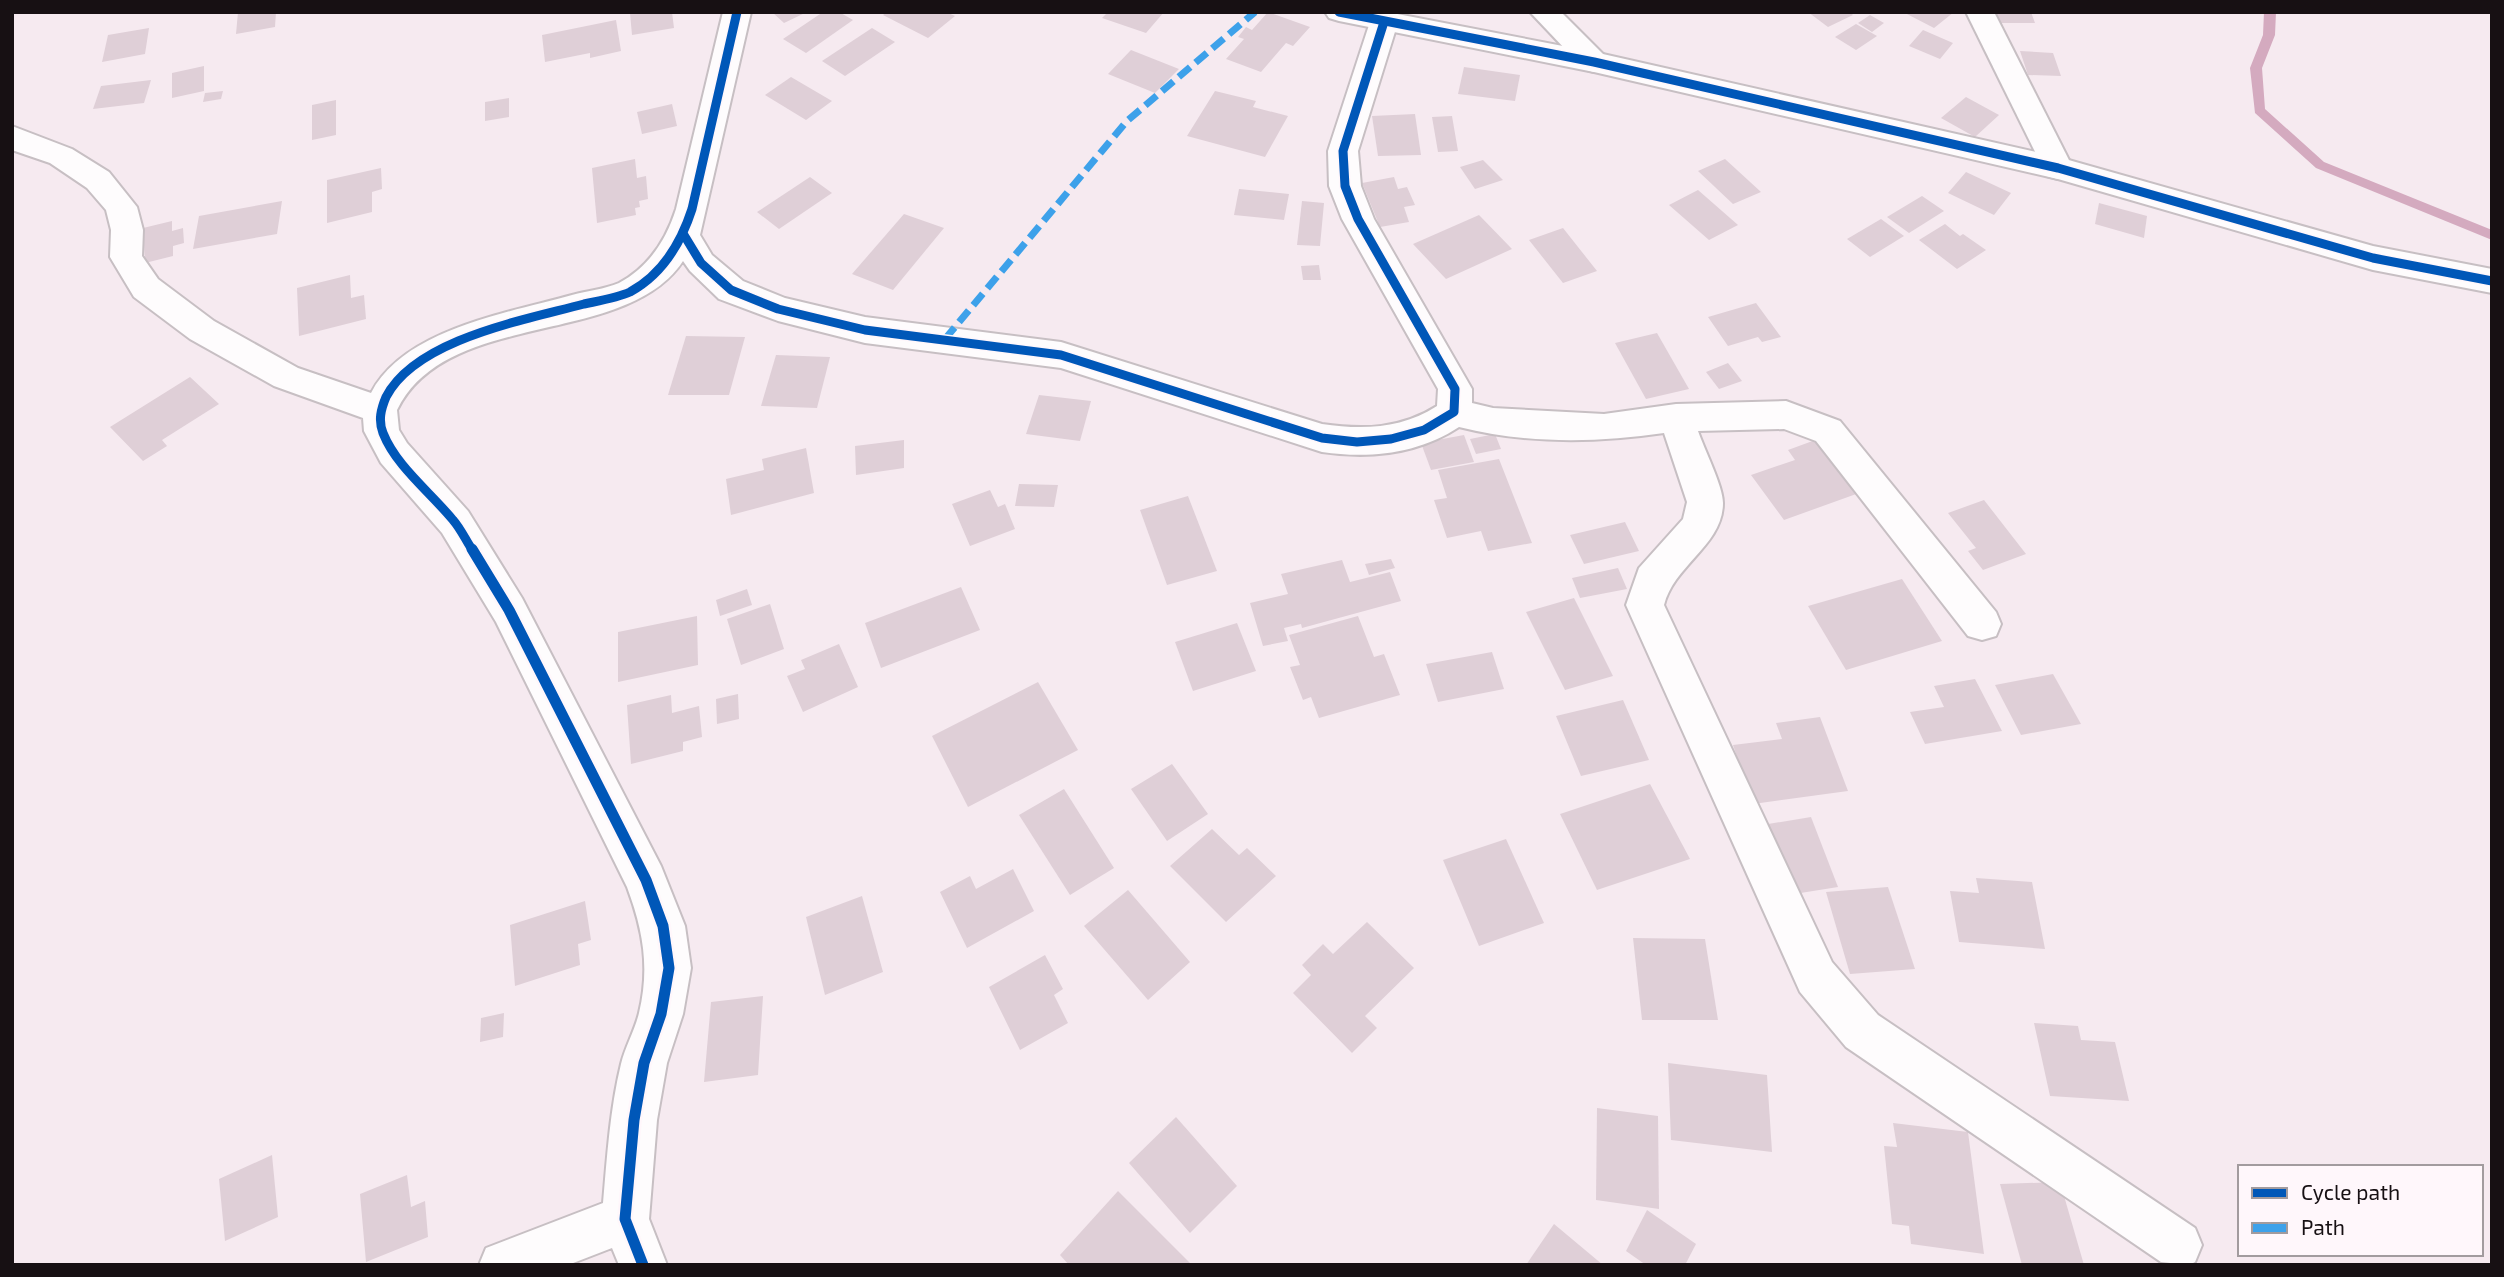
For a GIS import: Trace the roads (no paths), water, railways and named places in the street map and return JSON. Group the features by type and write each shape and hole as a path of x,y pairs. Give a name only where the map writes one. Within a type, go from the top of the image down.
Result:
{"street":[{"path":"643,1265 625,1219 634,1119 644,1063 661,1014 669,968 663,926 646,880 509,610 455,522 394,453 382,431 380,410 391,388 407,369 444,349 483,332 629,292 664,265 684,235 737,12"},
{"path":"1339,12 1594,62 2058,168 2373,258 2492,281"},
{"path":"1544,12 1594,62"},
{"path":"1980,12 2012,82 2058,168"},
{"path":"1384,22 1343,150 1345,186 1358,219 1455,389 1454,412"},
{"path":"12,136 25,144 61,156 98,180 121,207 127,230 126,257 146,288 202,330 286,377 380,410"},
{"path":"684,235 701,263 731,290 778,309 865,330 1061,355 1322,438 1351,443 1398,438 1433,428 1454,412"},
{"path":"1454,412 1493,422 1604,428 1676,418 1786,415 1828,431 1982,624"},
{"path":"1676,418 1705,502 1700,524 1652,579 1645,605 1816,977 1862,1031 2178,1245"},
{"path":"503,1265 625,1219"}],"waterway":[{"path":"2270,12 2269,35 2256,68 2259,110 2320,165 2492,235"}]}
